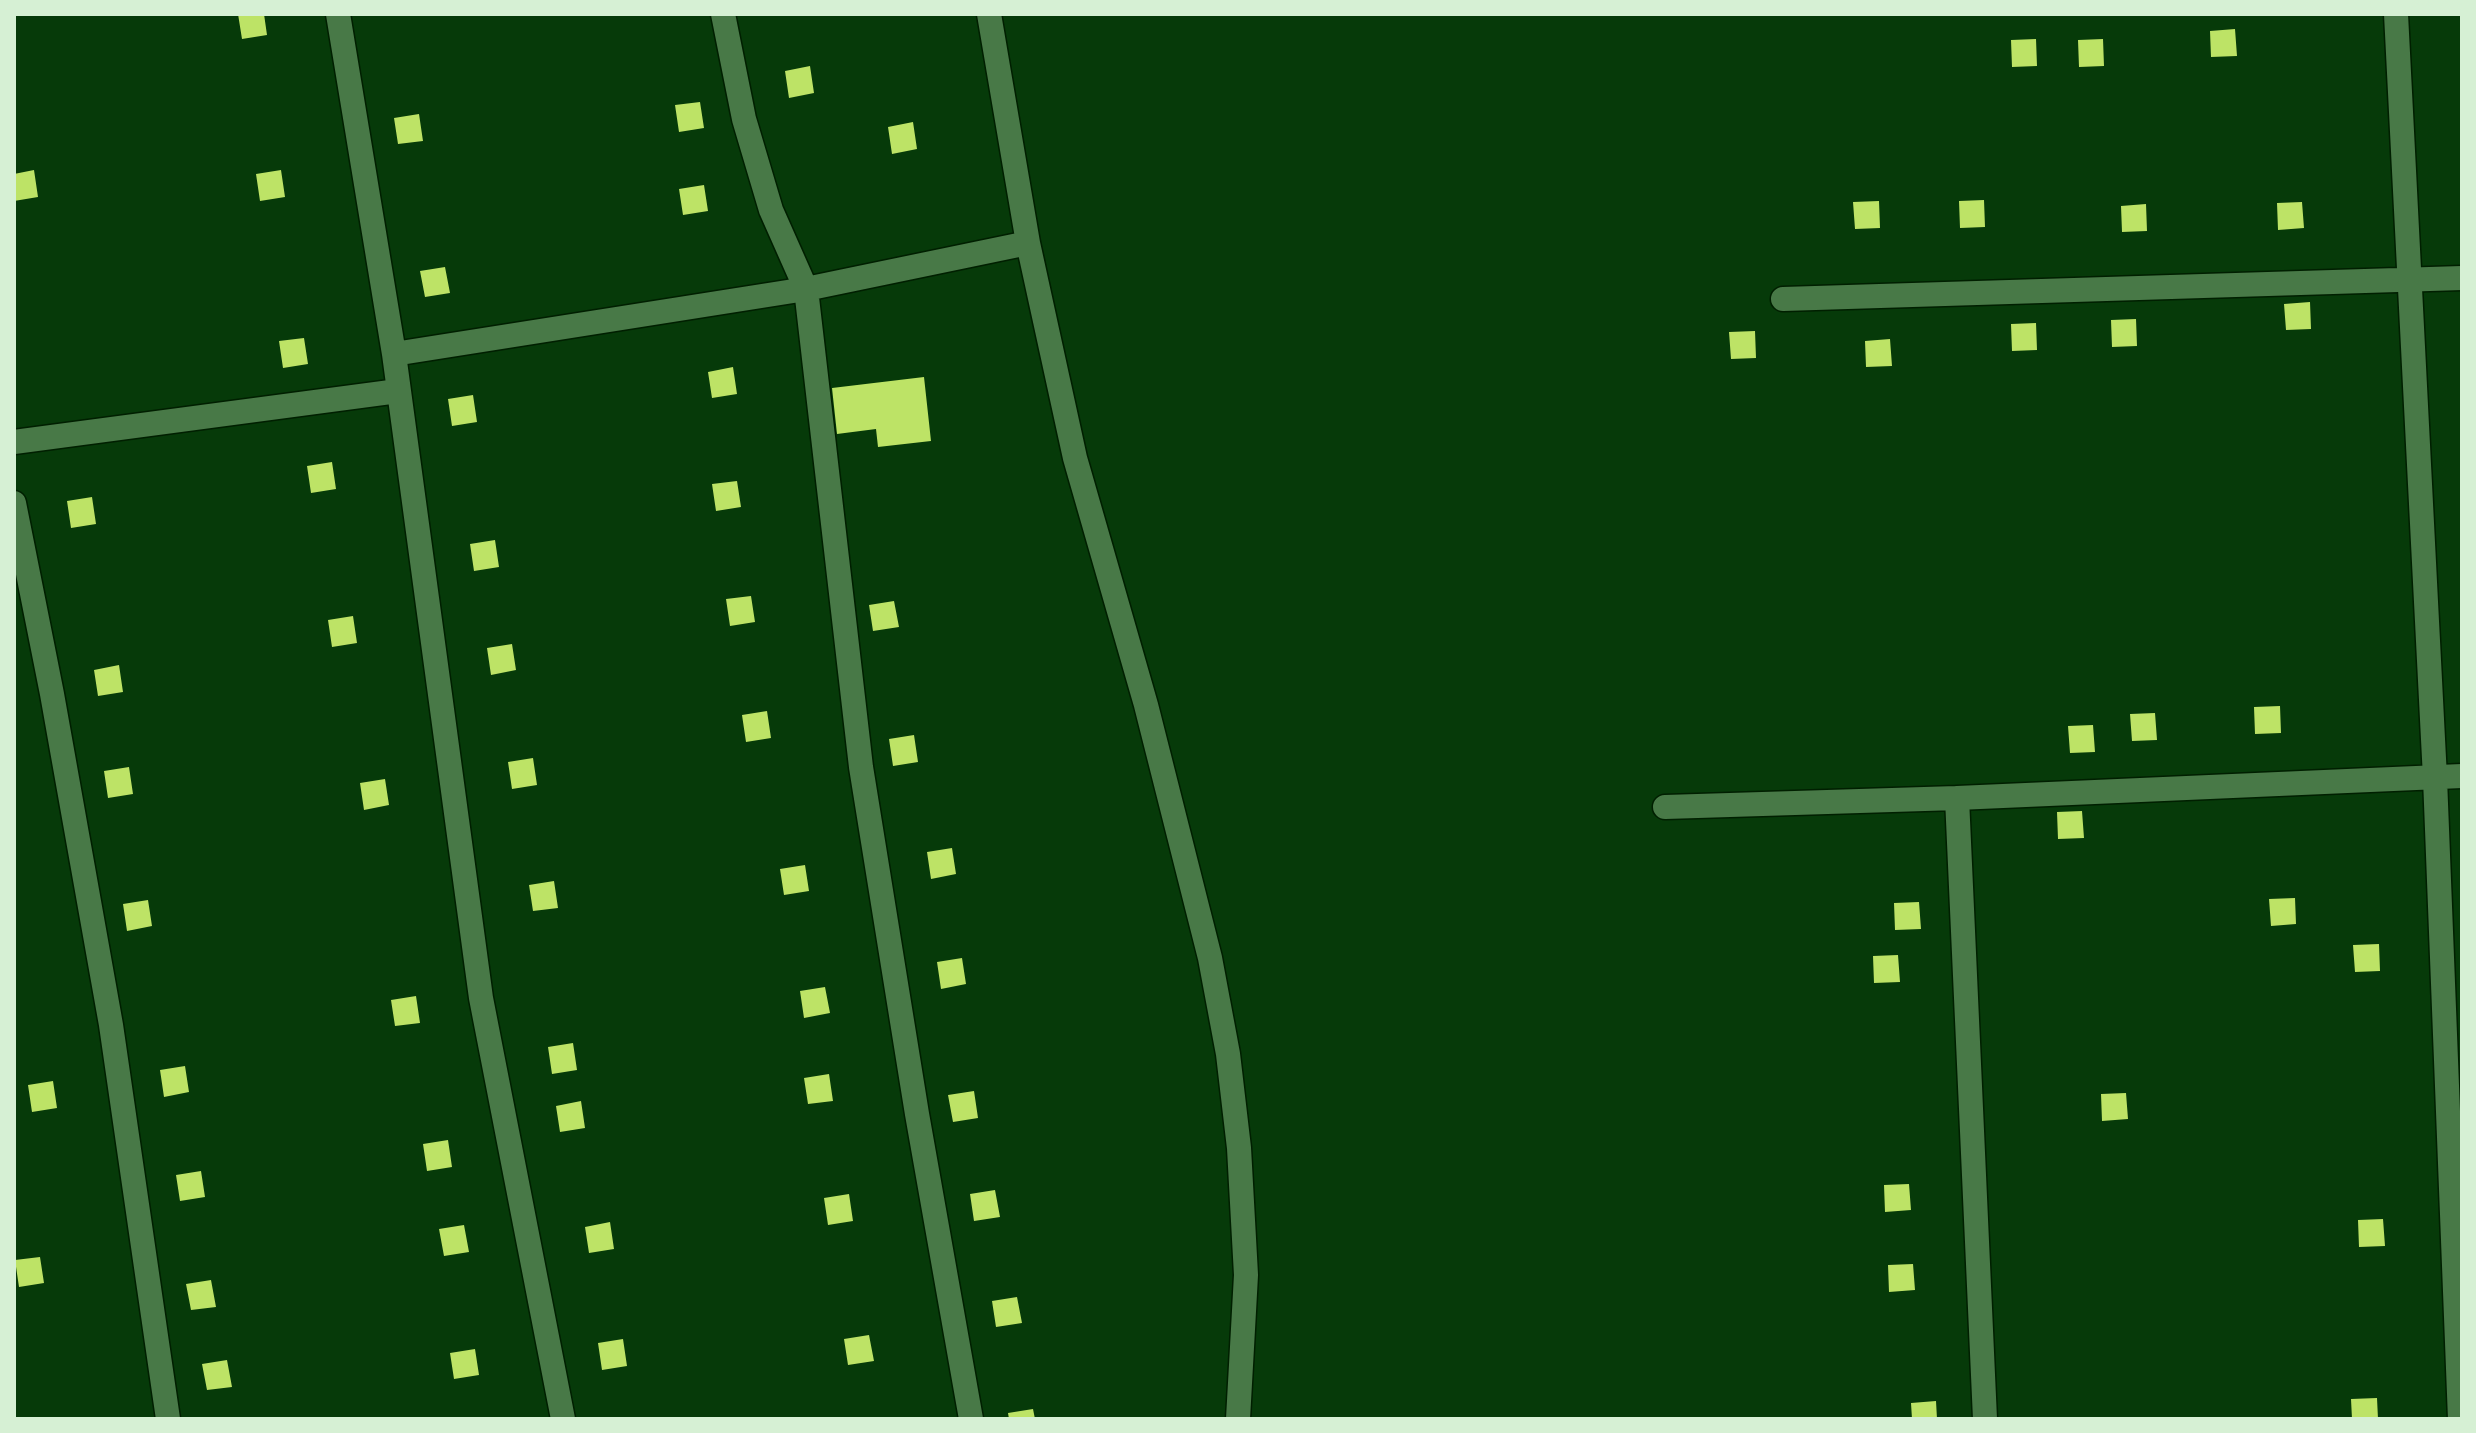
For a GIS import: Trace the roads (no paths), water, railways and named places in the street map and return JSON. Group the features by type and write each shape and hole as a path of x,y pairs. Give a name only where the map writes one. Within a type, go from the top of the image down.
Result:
{"street":[{"path":"338,14 394,354 481,998 563,1419"},
{"path":"723,14 744,119 771,210 806,289 861,767 917,1114 971,1419"},
{"path":"989,14 1028,243 1075,458 1150,720 1210,958 1228,1054 1239,1148 1246,1275 1238,1419"},
{"path":"2396,14 2458,1280 2460,1419"},
{"path":"394,354 806,289 1028,243"},
{"path":"1783,299 2462,278"},
{"path":"14,442 398,391"},
{"path":"14,503 52,694 111,1025 168,1419"},
{"path":"1665,807 2462,776"},
{"path":"1957,798 1985,1419"}]}
